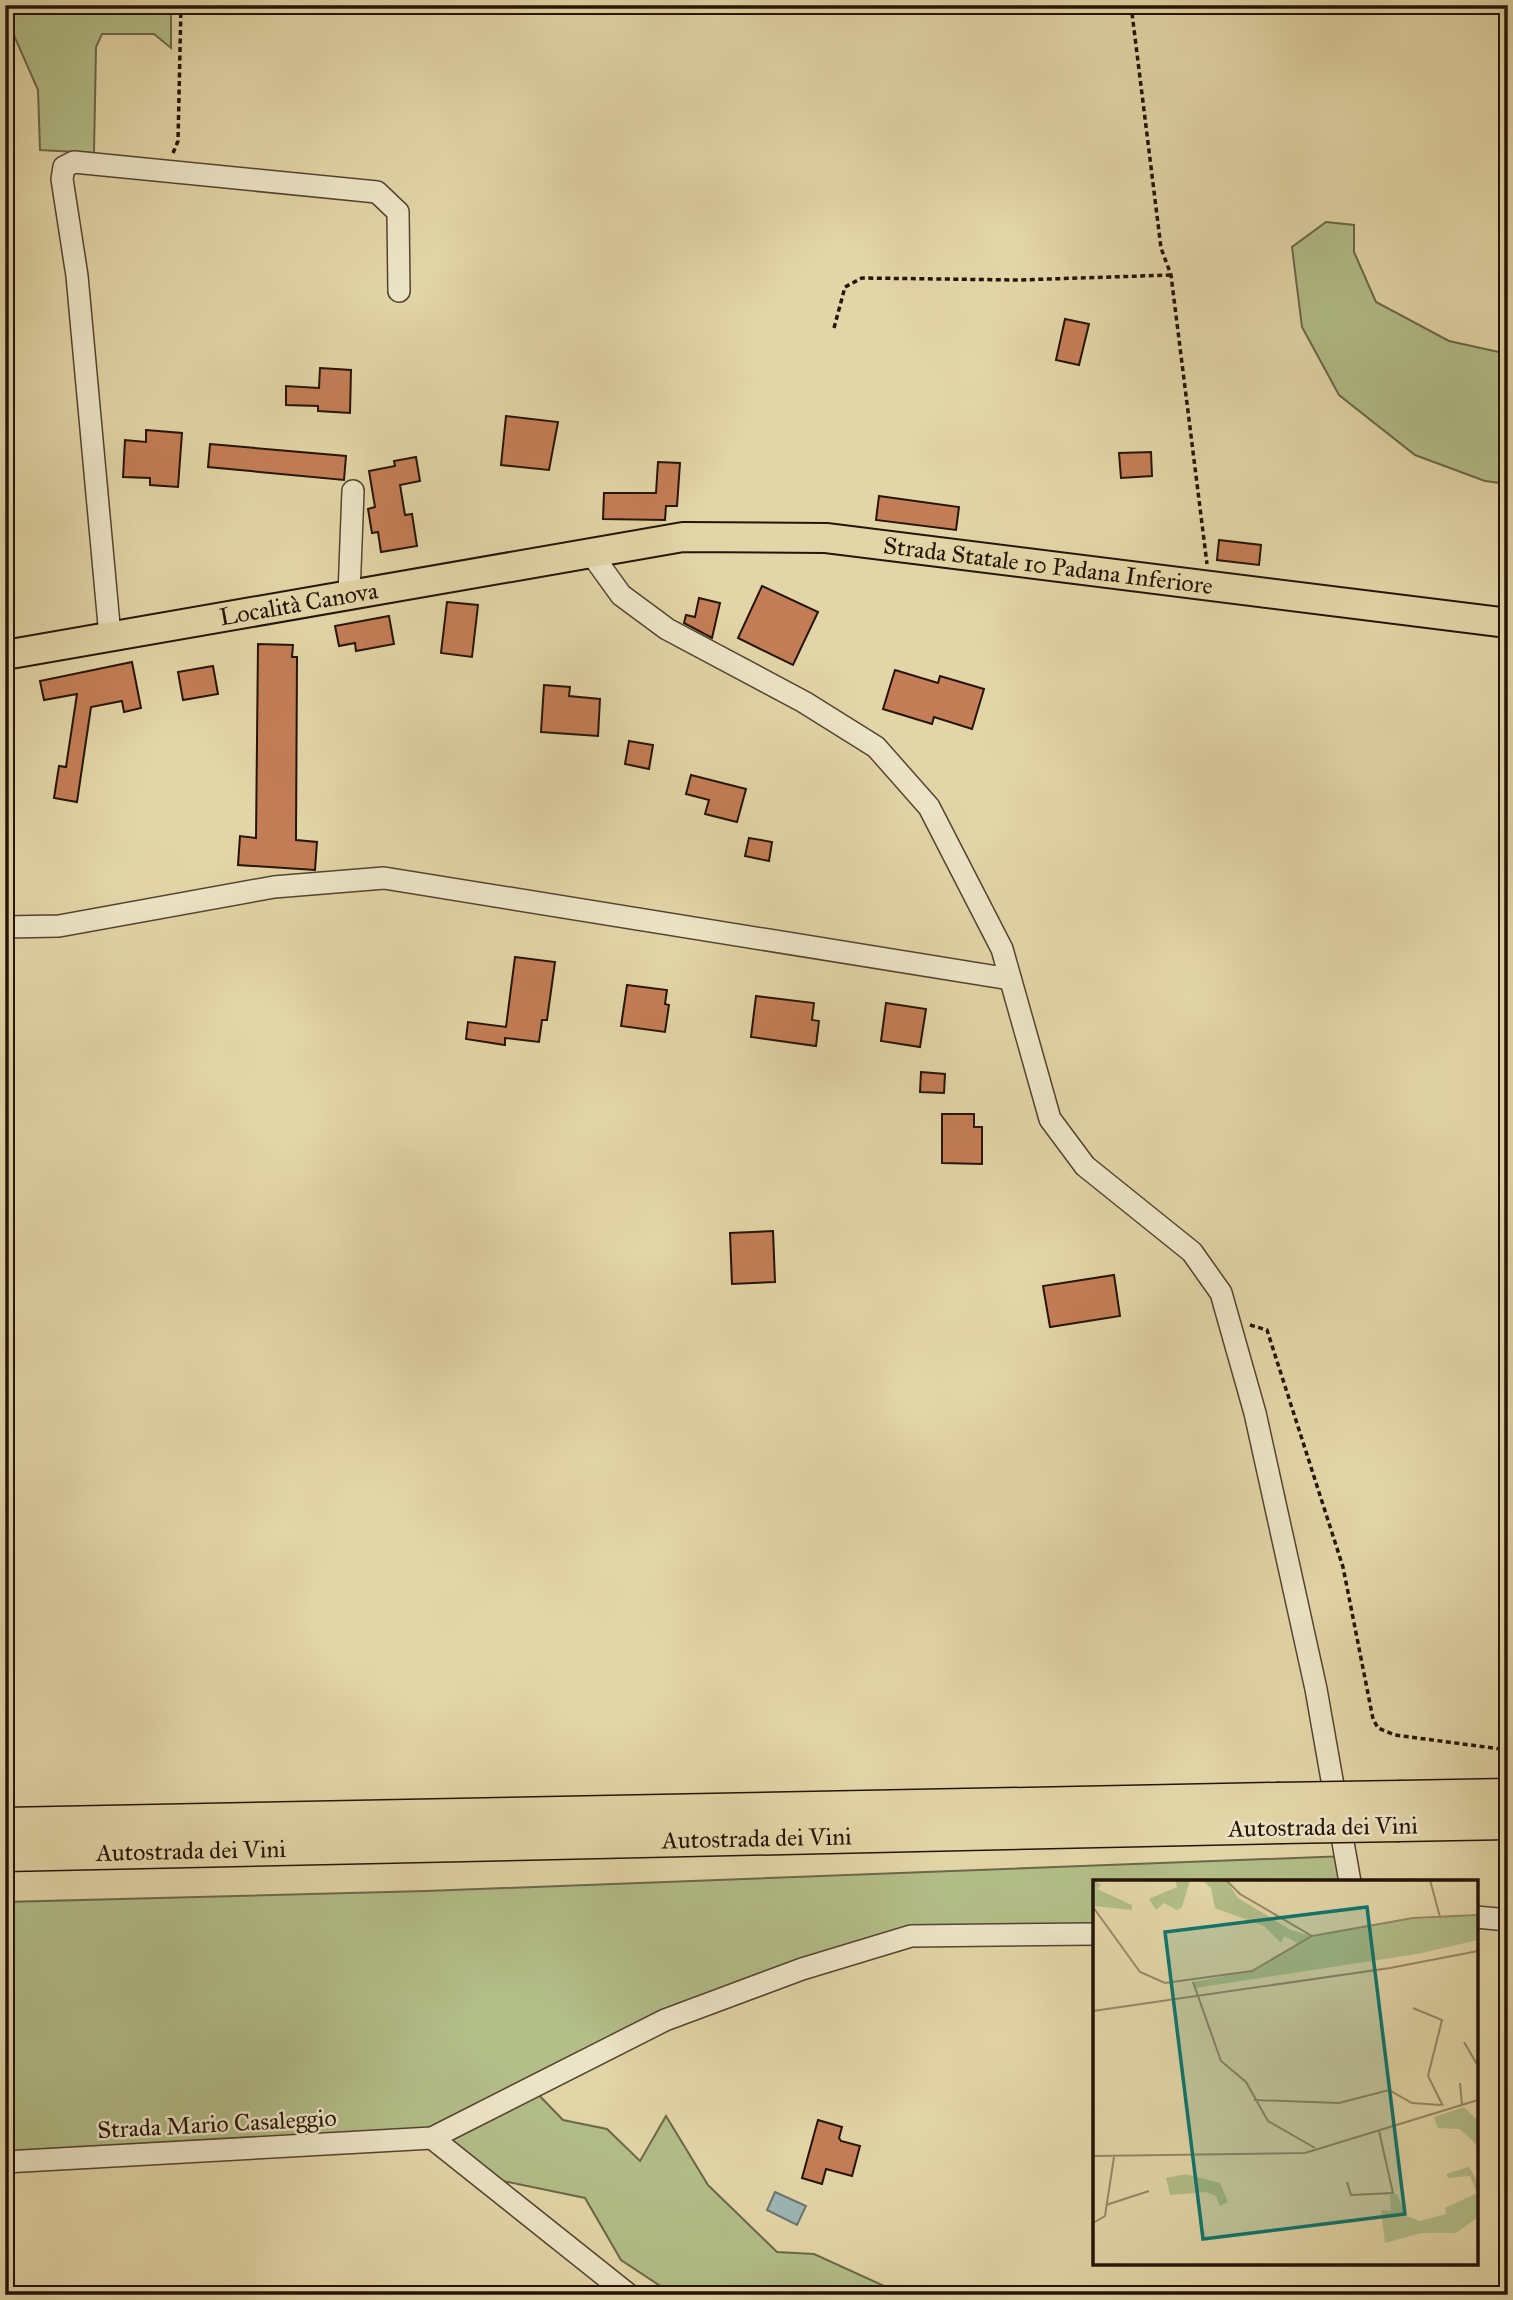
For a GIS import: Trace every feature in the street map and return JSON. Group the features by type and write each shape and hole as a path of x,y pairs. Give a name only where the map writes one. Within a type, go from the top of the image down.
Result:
{"highway":[{"name":"Autostrada dei Vini","path":"1400,1811 1508,1795"},
{"name":"Autostrada dei Vini","path":"5,1825 1400,1811 1508,1823"},
{"name":"Autostrada dei Vini","path":"5,1855 1279,1813"}],"main road":[{"name":"Strada Statale 10 Padana Inferiore","path":"590,552 683,537 826,538 1508,623"},
{"name":"Località Canova","path":"5,655 590,552"}],"street":[{"path":"115,637 109,625 77,276 62,179 64,167 74,162 164,173 377,191 398,212 399,292"},
{"path":"349,594 353,491"},
{"path":"590,552 621,595 667,629 804,702 876,747 929,807 1002,949 1050,1119 1085,1166 1192,1252 1221,1293 1255,1413 1316,1689 1350,1880"},
{"path":"5,927 59,926 274,887 384,878 1010,979"},
{"path":"1478,1917 1508,1920"},
{"path":"629,2295 432,2138 665,2020 802,1969 911,1936 1093,1934"},
{"name":"Strada Mario Casaleggio","path":"5,2162 432,2138"}],"path":[{"path":"164,173 178,141 181,5"},
{"path":"1131,5 1161,248 1171,275 1210,585"},
{"path":"834,328 845,288 862,278 1019,280 1171,275"},
{"path":"1229,1320 1267,1329 1343,1567 1368,1683 1368,1708 1378,1728 1395,1735 1508,1751"}],"green space":[{"path":"5,5 171,5 171,48 154,34 102,34 96,47 94,153 40,150 38,90 5,15"},
{"path":"1326,222 1354,225 1354,252 1376,302 1449,341 1508,354 1508,484 1485,481 1415,455 1339,395 1302,327 1292,247"},
{"path":"1346,1856 1350,1880 1093,1880 1093,1934 911,1936 665,2020 532,2088 563,2120 607,2129 640,2161 666,2116 708,2185 777,2252 814,2254 904,2295 674,2295 621,2260 585,2198 484,2177 432,2138 5,2162 5,1902 426,1891"}],"water":[{"path":"775,2192 806,2206 797,2225 767,2210"}],"building":[{"path":"1065,319 1089,324 1079,365 1056,360"},
{"path":"320,368 351,370 350,413 318,411 318,406 286,405 286,386 319,388"},
{"path":"506,416 558,422 549,470 501,465"},
{"path":"146,430 182,433 178,487 150,485 150,478 123,477 125,440 146,442"},
{"path":"210,444 346,456 344,480 208,467"},
{"path":"1151,452 1152,476 1121,478 1119,453"},
{"path":"416,457 420,481 400,485 405,515 412,514 417,546 381,552 378,532 372,533 368,509 375,507 369,471 395,466 394,461"},
{"path":"658,462 680,463 677,506 666,506 665,520 603,519 604,493 656,493"},
{"path":"879,496 959,507 956,530 876,520"},
{"path":"1219,540 1261,545 1259,565 1217,560"},
{"path":"762,586 818,612 793,665 738,638"},
{"path":"699,598 720,603 712,638 684,623 686,615 695,617"},
{"path":"447,602 478,605 472,657 441,653"},
{"path":"389,616 394,644 356,651 355,643 339,646 335,626"},
{"path":"258,644 293,645 292,657 297,657 296,840 317,842 315,870 238,865 240,836 256,838"},
{"path":"132,662 141,708 124,712 122,701 91,707 77,802 54,798 59,766 66,767 77,694 44,700 40,681"},
{"path":"213,666 218,694 183,700 178,672"},
{"path":"895,670 938,683 940,676 984,689 972,729 934,717 932,724 883,709"},
{"path":"544,685 570,687 569,696 600,699 598,736 541,732"},
{"path":"629,741 653,745 649,769 625,764"},
{"path":"691,775 746,789 737,822 705,814 709,800 686,794"},
{"path":"749,838 772,842 769,861 745,856"},
{"path":"515,957 555,962 547,1020 542,1020 539,1042 505,1038 505,1045 466,1039 468,1022 506,1027"},
{"path":"627,985 667,990 665,1004 669,1005 665,1032 621,1026"},
{"path":"756,996 814,1003 812,1020 819,1021 816,1046 751,1037"},
{"path":"886,1003 926,1009 920,1047 881,1041"},
{"path":"921,1072 945,1074 944,1093 920,1092"},
{"path":"942,1114 974,1114 974,1127 982,1127 982,1164 942,1163"},
{"path":"773,1231 775,1282 732,1284 730,1233"},
{"path":"1114,1275 1120,1316 1050,1327 1043,1286"},
{"path":"818,2120 842,2127 839,2138 841,2141 860,2146 852,2176 826,2169 822,2184 802,2178"}]}
